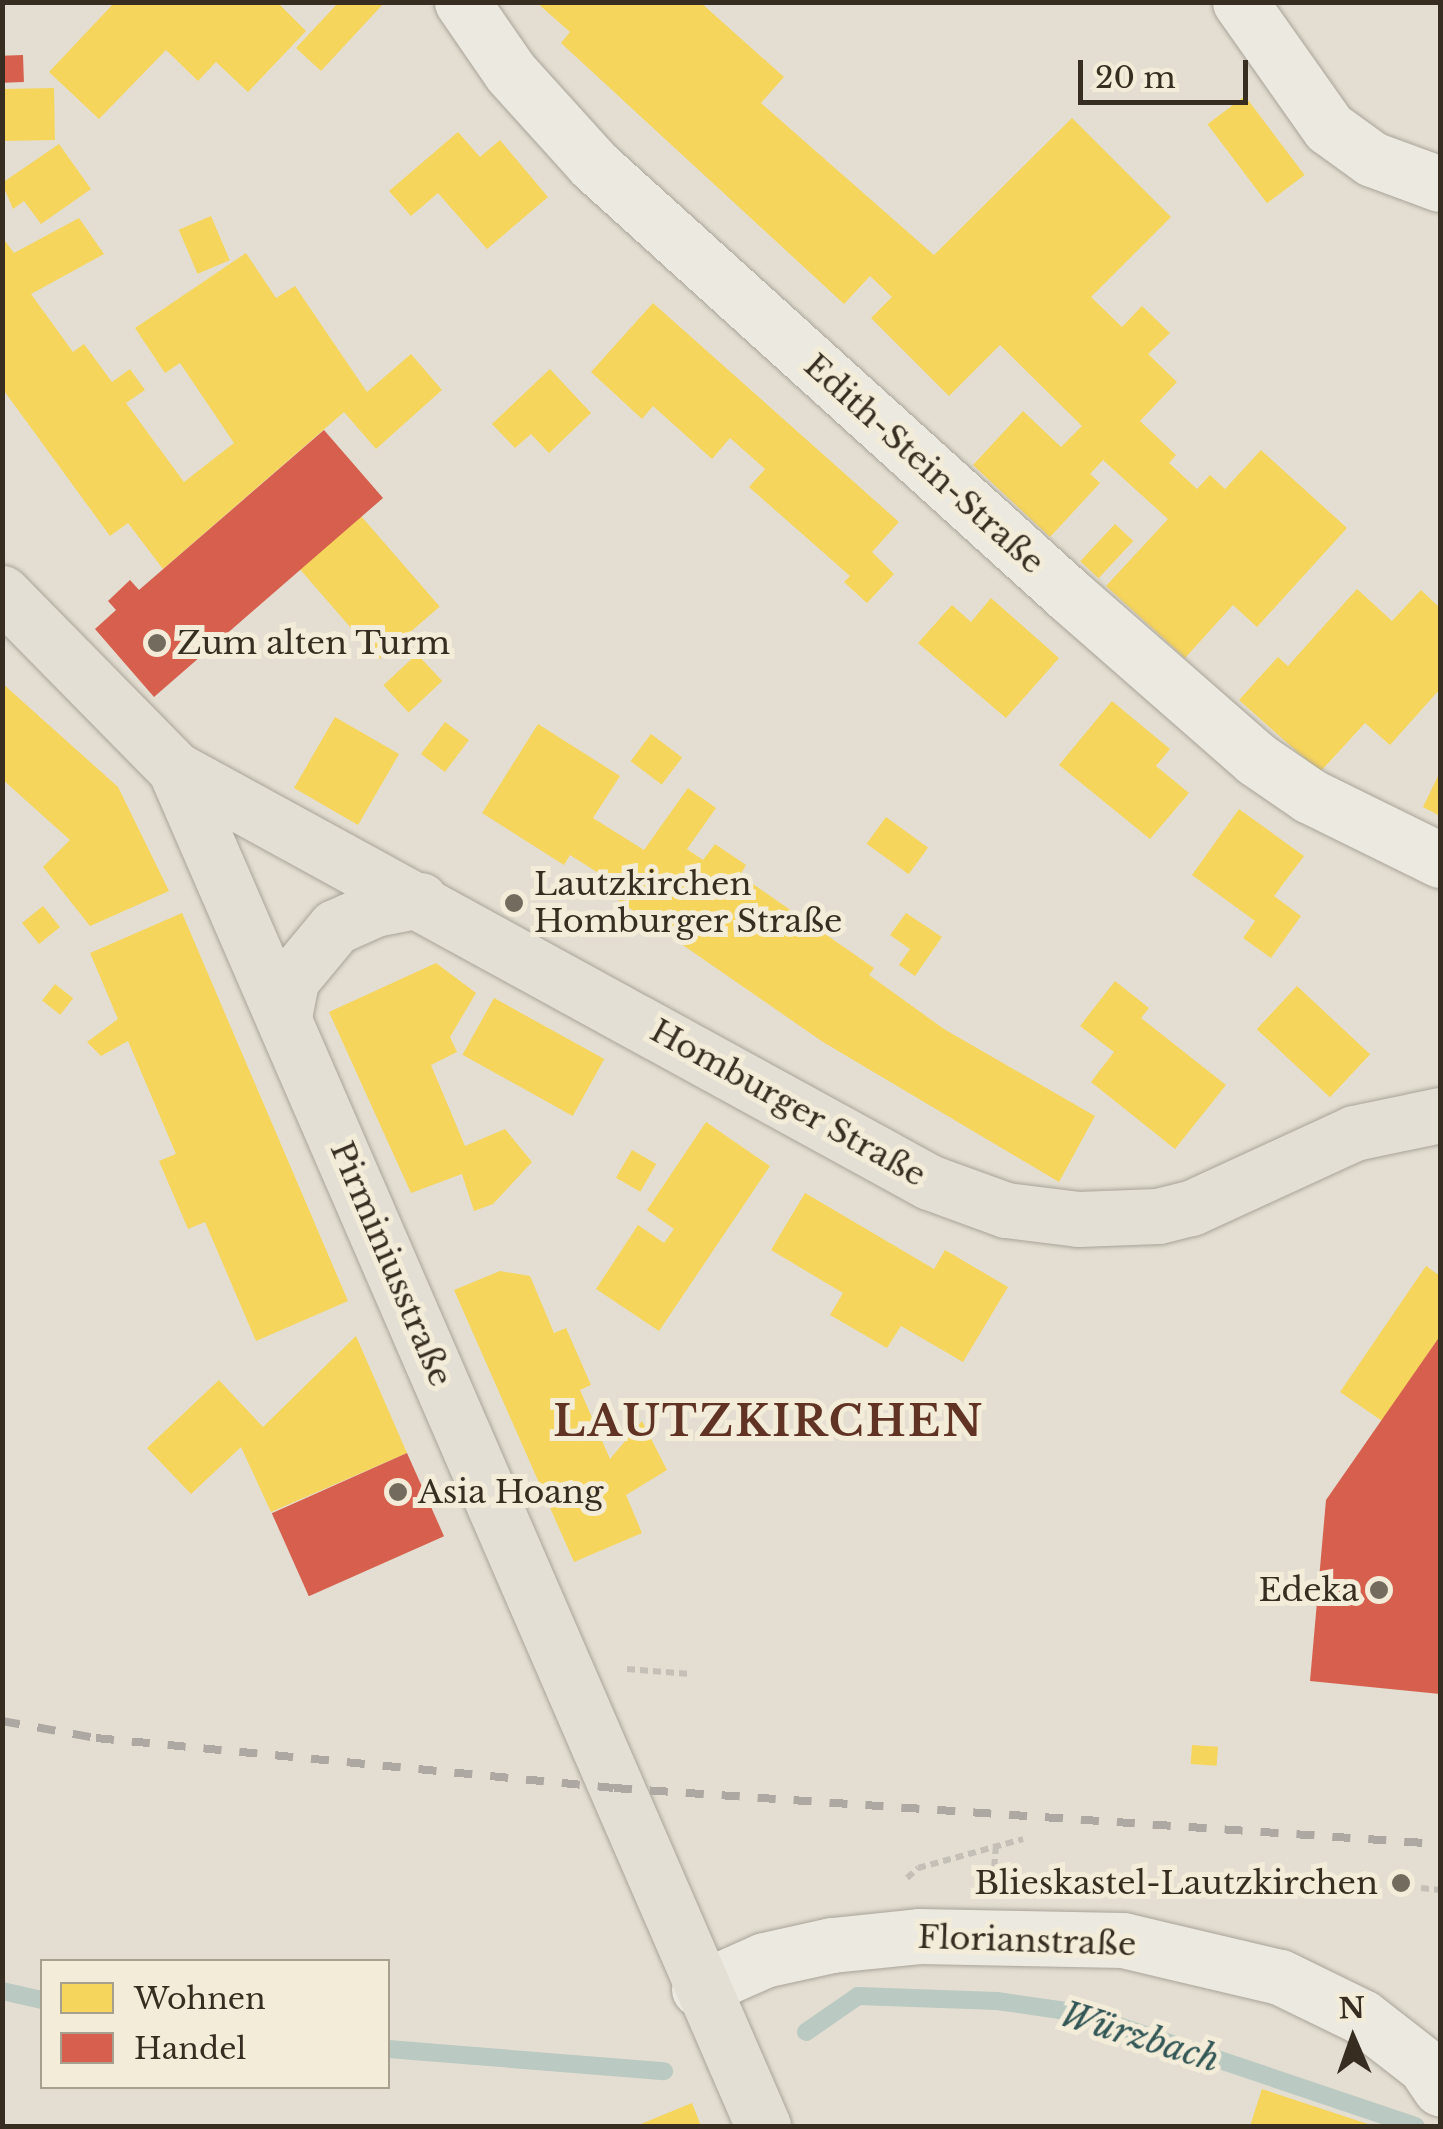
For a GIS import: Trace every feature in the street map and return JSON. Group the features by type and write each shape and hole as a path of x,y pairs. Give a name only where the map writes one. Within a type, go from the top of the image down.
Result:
{"main road":[{"name":"Pirminiusstraße","path":"2,593 176,769 699,1989 762,2126"},
{"name":"Homburger Straße","path":"176,769 929,1182 1006,1210 1078,1219 1158,1216 1192,1208 1354,1133 1440,1115"},
{"path":"284,1017 290,980 334,927 375,909 420,900"}],"street":[{"name":"Edith-Stein-Straße","path":"462,2 511,73 594,165 1184,696 1310,796 1440,860"},
{"path":"1240,2 1329,128 1372,159 1440,184"},
{"name":"Florianstraße","path":"699,1989 764,1960 832,1945 920,1936 1123,1940 1280,1977 1362,2016 1435,2071"}],"path":[{"path":"1421,1888 1440,1890"}],"building: Wohnen":[{"path":"115,2 277,2 306,31 248,92 216,62 198,81 166,50 99,119 49,72"},
{"path":"339,2 385,2 321,71 296,48"},
{"path":"536,2 700,2 784,77 761,103 934,255 1072,118 1171,217 1091,297 1122,327 1142,306 1170,333 1148,354 1177,382 1140,421 1176,455 1169,463 1197,489 1210,475 1225,489 1261,450 1347,528 1257,627 1233,605 1185,658 1106,586 1168,519 1103,460 1090,474 1100,483 1050,537 973,465 1023,411 1061,447 1082,426 1000,345 949,396 871,318 892,297 870,276 844,304 561,43 570,32"},
{"path":"54,88 55,140 3,141 2,89"},
{"path":"1245,96 1305,175 1267,203 1207,124"},
{"path":"458,132 480,157 500,140 548,197 487,249 438,193 411,216 389,191"},
{"path":"59,144 91,189 41,224 24,201 13,209 2,183"},
{"path":"211,216 230,260 198,274 179,230"},
{"path":"79,218 104,254 31,294 73,352 84,344 112,382 130,369 145,390 126,403 184,482 234,443 180,363 165,373 135,328 246,253 276,298 295,286 367,392 411,354 442,390 376,449 344,412 163,569 128,523 110,536 2,388 2,237 14,253"},
{"path":"653,303 899,522 872,552 894,574 867,603 844,582 850,576 749,487 765,469 730,438 712,459 653,406 642,419 591,372"},
{"path":"550,369 591,413 549,453 531,434 515,448 492,424"},
{"path":"361,516 440,607 379,660 300,569"},
{"path":"1115,524 1133,541 1099,578 1080,561"},
{"path":"1357,589 1392,621 1421,590 1440,608 1440,689 1390,745 1365,723 1320,772 1239,700 1278,657 1288,666"},
{"path":"991,598 1059,658 1006,718 918,643 952,605 971,622"},
{"path":"417,654 442,681 409,712 383,685"},
{"path":"2,683 118,787 169,891 90,926 43,867 70,840 2,779"},
{"path":"1112,701 1170,749 1156,766 1189,793 1150,839 1059,765"},
{"path":"335,717 399,754 358,825 294,788"},
{"path":"445,722 469,740 445,772 421,754"},
{"path":"538,724 620,776 593,818 644,850 688,788 716,808 687,849 703,860 715,844 746,865 740,875 874,968 869,975 944,1029 1095,1116 1059,1182 823,1042 612,896 619,886 570,855 564,865 482,813"},
{"path":"651,734 682,757 662,785 631,761"},
{"path":"1440,772 1440,816 1423,807"},
{"path":"1239,809 1304,856 1274,896 1301,916 1271,958 1243,938 1255,921 1192,875"},
{"path":"886,817 928,848 909,874 867,844"},
{"path":"43,906 60,927 39,944 22,923"},
{"path":"182,913 348,1301 256,1341 205,1222 188,1229 159,1161 176,1154 128,1041 101,1056 87,1042 118,1019 90,953"},
{"path":"906,913 942,937 915,976 899,965 910,949 890,935"},
{"path":"436,963 476,993 450,1037 457,1052 431,1065 465,1146 505,1129 532,1162 493,1204 474,1211 462,1174 411,1193 329,1012"},
{"path":"1115,981 1149,1008 1141,1018 1226,1085 1175,1149 1091,1082 1114,1052 1080,1026"},
{"path":"55,984 73,998 60,1015 42,1001"},
{"path":"1297,986 1370,1054 1330,1097 1257,1029"},
{"path":"494,998 604,1059 573,1116 462,1055"},
{"path":"706,1122 770,1166 659,1331 596,1289 638,1225 664,1243 674,1229 647,1210"},
{"path":"632,1150 656,1164 640,1192 616,1178"},
{"path":"805,1193 934,1269 945,1250 1008,1287 963,1362 901,1326 887,1348 830,1315 843,1293 771,1250"},
{"path":"1426,1266 1440,1276 1440,1336 1382,1421 1340,1392"},
{"path":"500,1271 530,1276 554,1333 566,1328 591,1385 580,1390 610,1459 642,1421 667,1470 626,1495 642,1533 574,1562 454,1290"},
{"path":"356,1336 407,1453 271,1512 241,1447 191,1494 147,1448 219,1380 263,1427"},
{"path":"1192,1745 1218,1747 1217,1766 1191,1764"},
{"path":"1262,2089 1374,2126 1250,2126"},
{"path":"692,2103 701,2126 636,2126"}],"building: Handel":[{"path":"23,55 24,82 3,83 2,56"},
{"path":"324,430 383,498 154,697 95,629 116,610 108,601 130,580 139,590"},
{"name":"Edeka","path":"1440,1336 1440,1694 1310,1681 1326,1500"},
{"path":"407,1453 444,1536 309,1596 272,1513"}],"waterway":[{"name":"Würzbach","path":"2,1991 40,2000"},
{"name":"Würzbach","path":"806,2032 858,1996 997,2001 1080,2013 1415,2126"},
{"name":"Würzbach","path":"390,2049 664,2071"}],"railway":[{"path":"2,1721 96,1738 614,1788 1440,1844"}],"place":[{"name":"Zum alten Turm","path":"157,643"},
{"name":"Lautzkirchen Homburger Straße","path":"514,903"},
{"name":"Asia Hoang","path":"398,1492"},
{"name":"Edeka","path":"1379,1590"},
{"name":"Blieskastel-Lautzkirchen","path":"1401,1883"}],"district":[{"name":"LAUTZKIRCHEN","path":"769,1421"}]}
